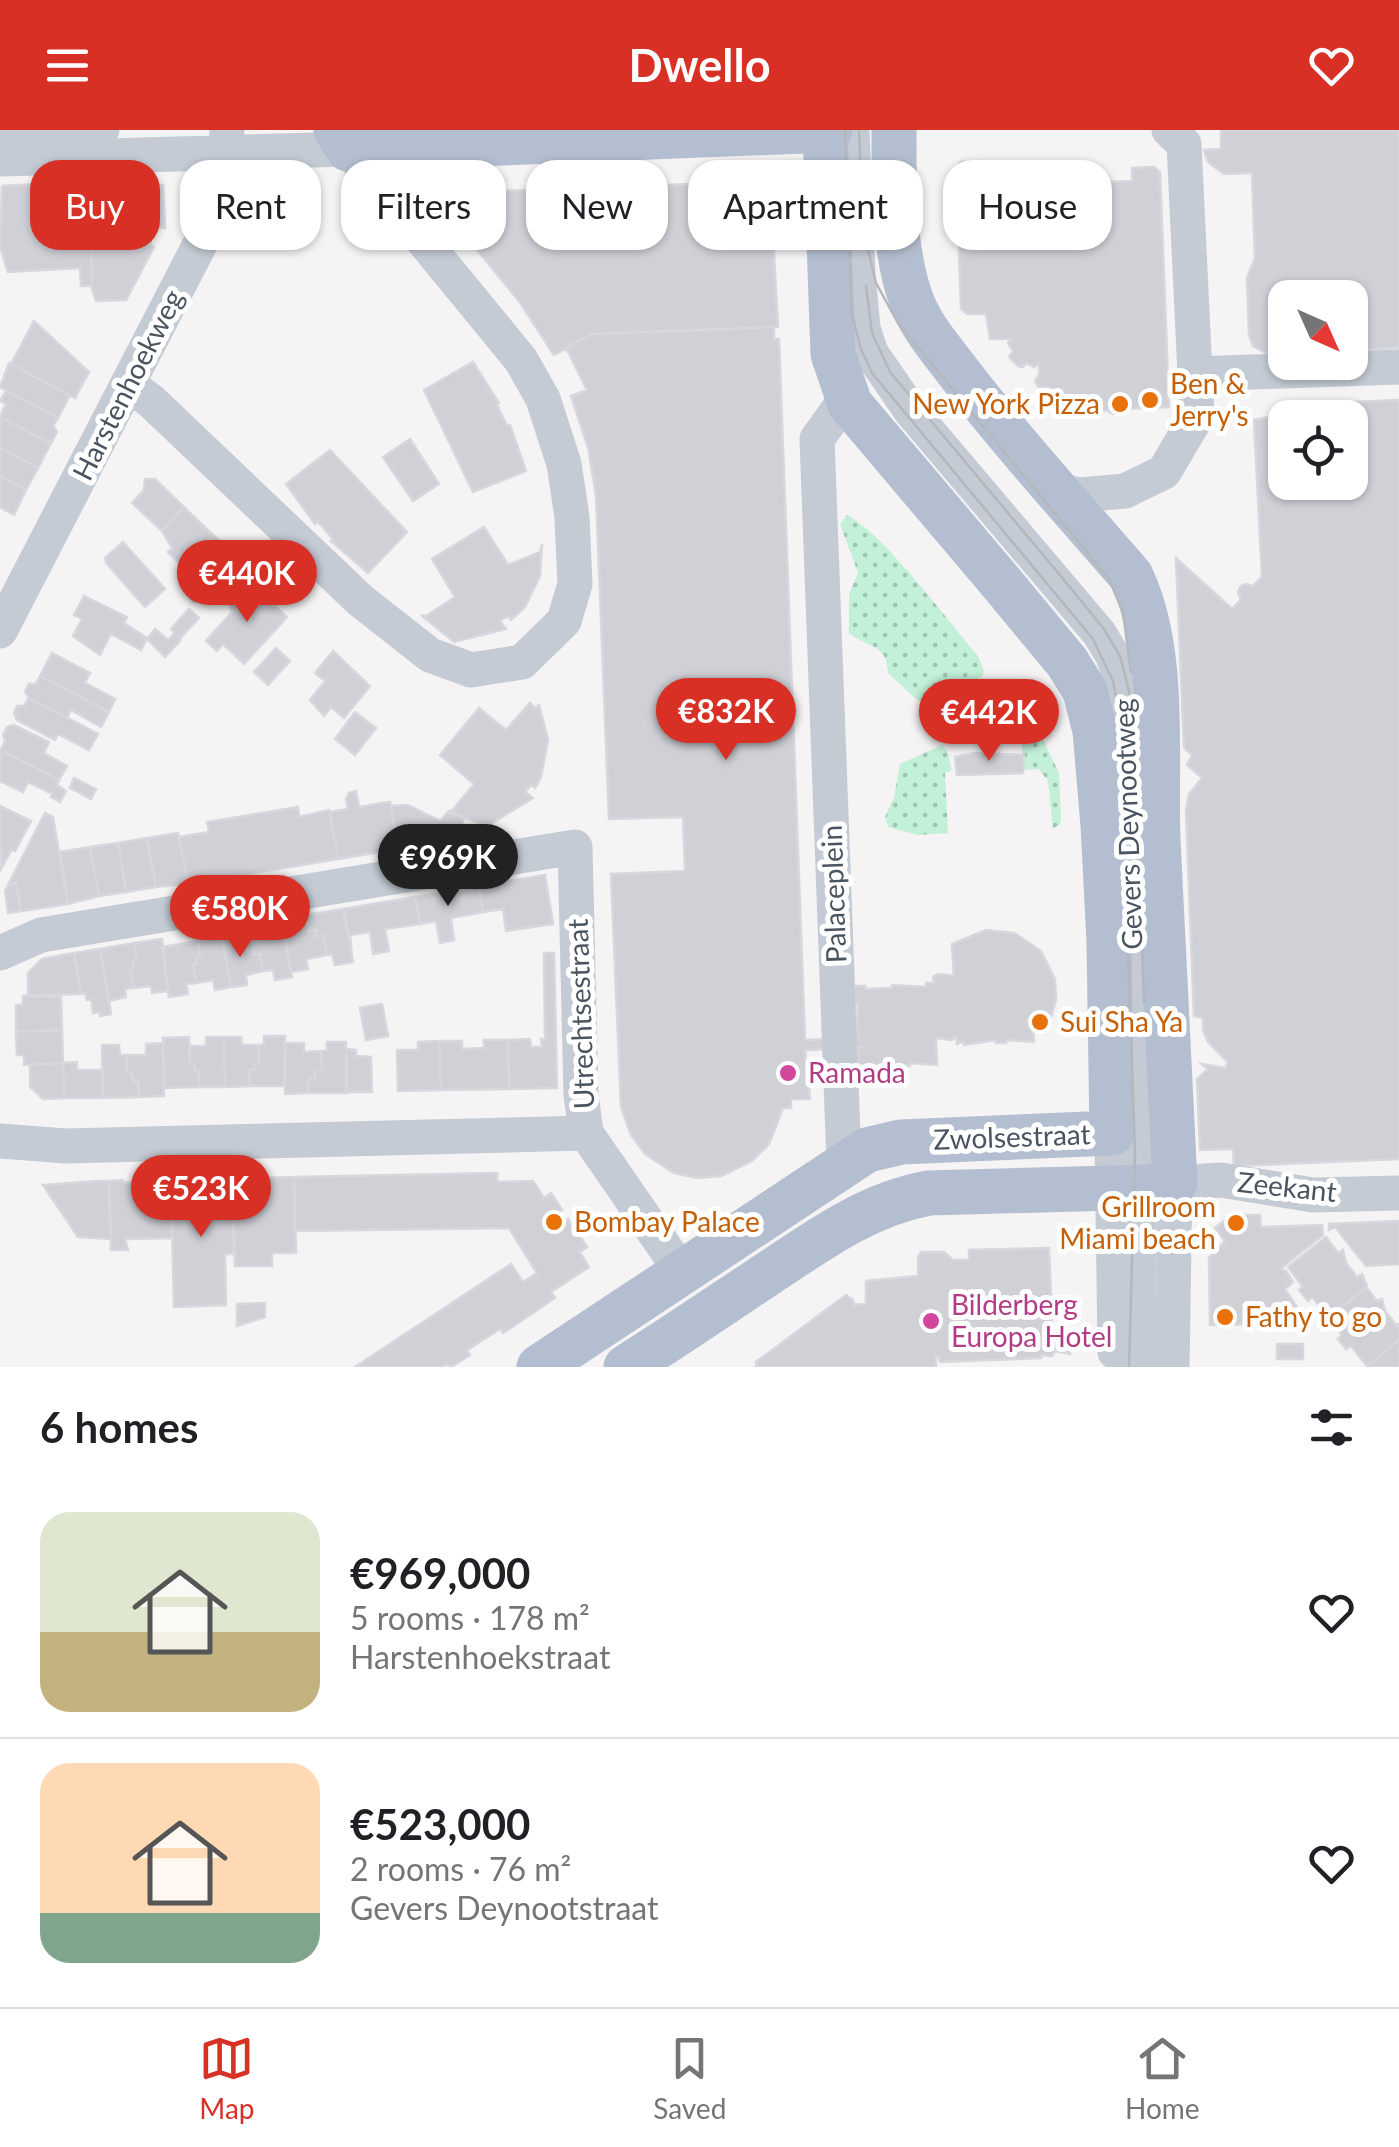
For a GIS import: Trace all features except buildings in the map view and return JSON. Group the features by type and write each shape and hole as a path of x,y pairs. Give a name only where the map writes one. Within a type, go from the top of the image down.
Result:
{"main road":[{"name":"Gevers Deynootweg","path":"833,130 832,354 848,396 862,419 1067,662 1085,691 1095,731 1136,1170"},
{"path":"346,136 833,130"},
{"name":"Gevers Deynootweg","path":"894,130 895,200 910,297 921,321 944,354 1131,576 1153,638 1158,838 1136,1170"},
{"name":"Zwolsestraat","path":"539,1367 868,1150 901,1142 1136,1170"},
{"name":"Zwolsestraat","path":"626,1367 874,1208 900,1198 1136,1170"}],"street":[{"path":"0,134 102,130"},
{"name":"Gevers Deynootweg","path":"833,130 863,328 871,354 911,410 1099,634 1122,680 1129,793 1138,1367"},
{"path":"1057,490 1080,495 1125,491 1164,472 1198,416 1184,144 1170,130"},
{"path":"0,159 346,136 521,360 543,398 564,464 572,517 575,584 564,621 522,662 470,670 430,655 360,600 130,384"},
{"name":"Harstenhoekweg","path":"0,632 130,384 223,195 226,141"},
{"path":"1194,374 1399,366"},
{"name":"Palaceplein","path":"844,1163 817,439 848,396"},
{"name":"Utrechtsestraat","path":"0,953 42,935 575,848 581,1094 586,1132 681,1272"},
{"path":"0,1140 66,1146 586,1132"},
{"name":"Gevers Deynootweg","path":"1115,1367 1136,1170"},
{"name":"Gevers Deynootweg","path":"1136,1170 1176,1262 1172,1367"},
{"name":"Zeekant","path":"1136,1170 1313,1195 1399,1193"}],"green space":[{"path":"847,515 879,540 933,601 978,656 984,671 982,677 925,702 917,700 888,673 880,651 849,633 849,594 858,573 840,524"},
{"path":"1029,720 1035,723 1059,773 1061,817 1060,824 1053,829 1048,781 1039,769 1022,770 1022,730"},
{"path":"942,745 952,770 945,773 948,833 918,835 888,827 885,817 894,797 900,764"}],"tram line":[{"path":"845,130 852,314 872,373 1093,639 1113,681 1120,721 1135,1153 1129,1367"},
{"path":"859,130 860,160"},
{"path":"868,250 876,283 898,323 1109,579 1123,612 1131,672"},
{"path":"866,286 872,333 890,372 1104,629 1120,656 1133,707 1144,1002"}],"place":[{"name":"Ben & Jerry's","path":"1150,400"},
{"name":"New York Pizza","path":"1120,404"},
{"name":"Sui Sha Ya","path":"1040,1022"},
{"name":"Ramada","path":"788,1073"},
{"name":"Bombay Palace","path":"554,1222"},
{"name":"Grillroom Miami beach","path":"1236,1223"},
{"name":"Fathy to go","path":"1225,1317"},
{"name":"Bilderberg Europa Hotel","path":"931,1321"}]}
